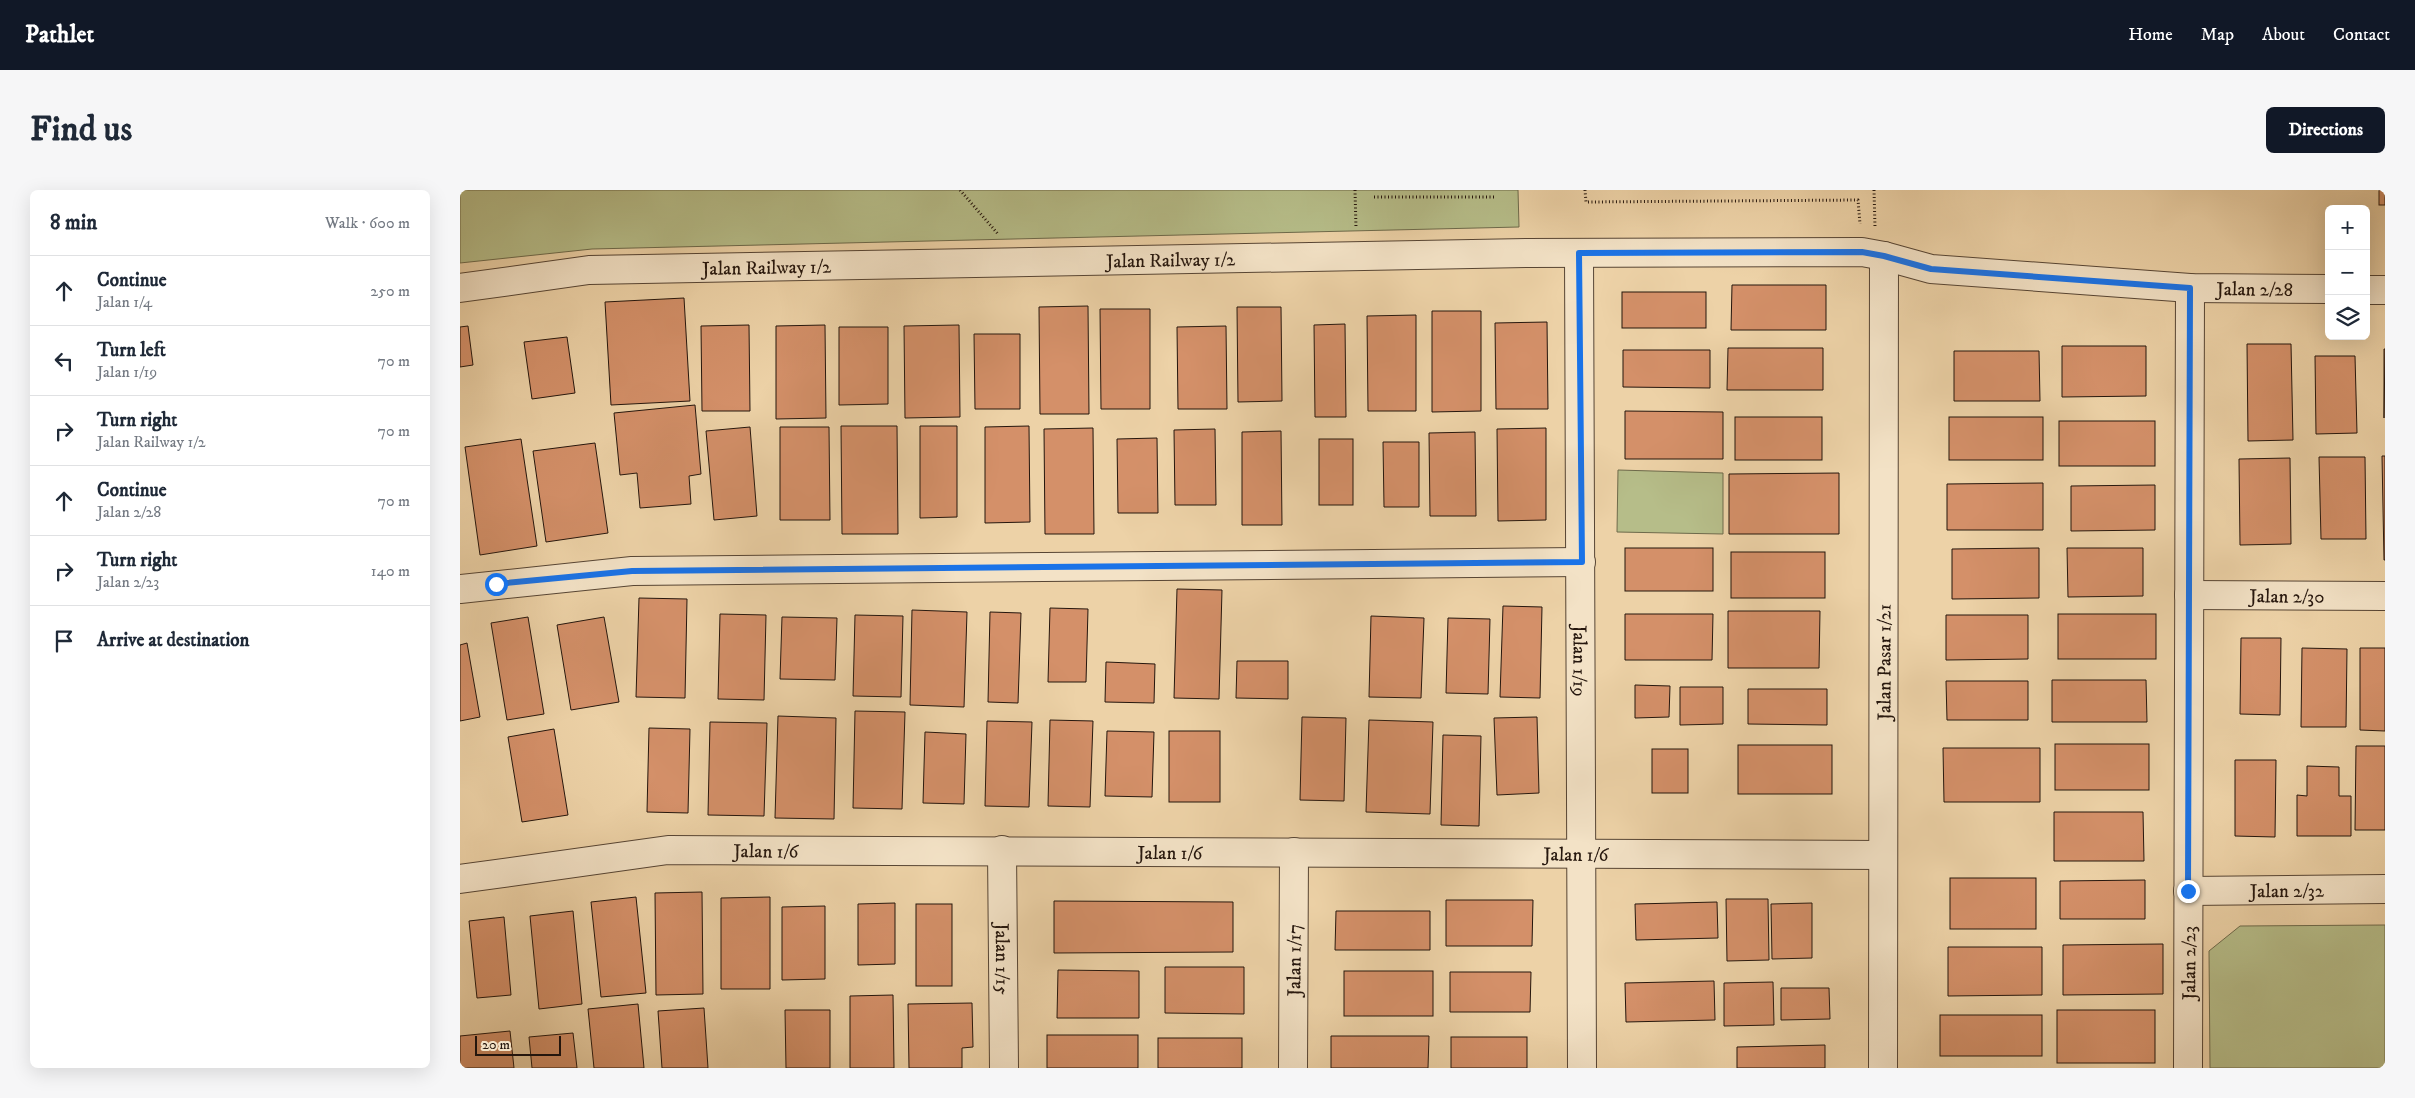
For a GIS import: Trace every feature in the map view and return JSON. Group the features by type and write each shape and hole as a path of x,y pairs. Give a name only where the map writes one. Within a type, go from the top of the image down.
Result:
{"street":[{"name":"Jalan Railway 1/2","path":"460,288 589,270 1579,253 1862,252 1880,255"},
{"name":"Jalan 1/19","path":"1579,253 1582,562 1582,1068"},
{"name":"Jalan 2/28","path":"1880,255 1931,269 2190,288 2325,289"},
{"name":"Jalan Pasar 1/21","path":"1880,255 1883,1068"},
{"name":"Jalan 2/23","path":"2188,1068 2190,288"},
{"path":"2370,290 2385,290"},
{"path":"460,589 632,571 1582,562"},
{"name":"Jalan 2/30","path":"2189,595 2385,596"},
{"name":"Jalan 1/6","path":"460,879 668,850 1883,855"},
{"name":"Jalan 1/15","path":"1002,850 1004,1068"},
{"name":"Jalan 1/17","path":"1293,1068 1294,852"},
{"name":"Jalan 2/32","path":"2188,891 2385,889"}],"path":[{"path":"960,190 1023,263"},
{"path":"1355,190 1356,229"},
{"path":"1585,190 1586,202 1858,200"},
{"path":"1874,190 1880,255"},
{"path":"1374,197 1494,197"}],"green space":[{"path":"460,190 1518,190 1519,227 592,249 460,263"},
{"path":"1618,470 1723,473 1723,534 1617,532"},
{"path":"2385,925 2385,1068 2210,1068 2209,951 2240,926"}],"building":[{"path":"2379,190 2385,190 2385,205 2379,205"},
{"path":"1732,285 1826,285 1826,330 1731,330"},
{"path":"1622,292 1706,292 1706,328 1622,328"},
{"path":"684,298 690,401 611,405 605,302"},
{"path":"1088,306 1089,414 1040,414 1039,307"},
{"path":"1237,307 1281,307 1282,401 1238,402"},
{"path":"1100,309 1150,309 1150,409 1101,409"},
{"path":"1432,311 1481,311 1481,411 1432,412"},
{"path":"1416,315 1416,411 1368,411 1367,316"},
{"path":"1547,322 1548,409 1496,409 1495,323"},
{"path":"1345,324 1346,417 1315,417 1314,325"},
{"path":"749,325 750,411 702,411 701,326"},
{"path":"825,325 826,418 776,419 776,326"},
{"path":"959,325 960,417 905,418 904,326"},
{"path":"468,326 473,365 460,367 460,327"},
{"path":"1226,326 1227,409 1178,409 1177,327"},
{"path":"839,327 888,327 888,404 839,405"},
{"path":"974,334 1020,334 1020,409 975,409"},
{"path":"567,337 575,393 532,399 524,342"},
{"path":"2247,344 2291,344 2293,440 2248,441"},
{"path":"2062,346 2146,346 2146,396 2062,397"},
{"path":"1728,348 1823,348 1823,390 1727,390"},
{"path":"2384,349 2385,349 2384,418"},
{"path":"1623,350 1710,350 1710,388 1623,387"},
{"path":"1954,351 2039,351 2040,401 1954,401"},
{"path":"2315,356 2355,356 2357,433 2316,434"},
{"path":"695,405 701,474 689,476 691,504 640,508 637,473 620,475 614,413"},
{"path":"1625,411 1723,412 1723,459 1625,459"},
{"path":"1735,417 1822,417 1822,460 1735,460"},
{"path":"1949,417 2043,417 2043,460 1949,460"},
{"path":"2059,421 2155,421 2155,466 2059,466"},
{"path":"841,426 897,426 898,534 842,534"},
{"path":"920,426 957,426 957,517 920,518"},
{"path":"1029,426 1030,522 985,523 985,427"},
{"path":"750,427 757,516 714,520 706,431"},
{"path":"780,427 829,427 830,520 780,520"},
{"path":"1093,428 1094,534 1045,534 1044,429"},
{"path":"1546,428 1546,520 1498,521 1497,429"},
{"path":"1215,429 1216,505 1175,505 1174,430"},
{"path":"1281,431 1282,525 1242,525 1242,432"},
{"path":"1475,432 1476,516 1430,516 1429,433"},
{"path":"1157,438 1158,513 1118,513 1117,439"},
{"path":"521,439 537,546 480,555 465,447"},
{"path":"1319,439 1353,439 1353,505 1319,505"},
{"path":"1383,442 1419,442 1419,507 1384,507"},
{"path":"595,443 608,533 546,542 533,451"},
{"path":"2382,456 2385,456 2385,560 2384,560"},
{"path":"2319,457 2365,457 2366,539 2321,539"},
{"path":"2290,458 2291,544 2240,545 2239,459"},
{"path":"1839,473 1839,534 1729,534 1729,474"},
{"path":"2043,483 2043,530 1947,530 1947,484"},
{"path":"2155,485 2155,530 2071,531 2071,486"},
{"path":"1625,548 1713,548 1713,591 1625,591"},
{"path":"2039,548 2039,598 1952,599 1952,549"},
{"path":"2067,548 2143,548 2143,596 2068,597"},
{"path":"1731,552 1825,552 1825,598 1731,598"},
{"path":"1177,589 1222,590 1219,699 1174,698"},
{"path":"639,598 687,599 685,698 636,697"},
{"path":"1503,606 1542,607 1540,698 1500,697"},
{"path":"1050,608 1088,609 1086,682 1048,682"},
{"path":"912,610 967,612 964,707 910,705"},
{"path":"1728,611 1820,611 1819,668 1728,668"},
{"path":"990,612 1021,613 1018,703 988,702"},
{"path":"720,614 766,615 764,700 718,699"},
{"path":"1625,614 1713,614 1712,660 1625,660"},
{"path":"2058,614 2156,614 2156,659 2058,659"},
{"path":"855,615 903,616 901,697 853,696"},
{"path":"1946,615 2028,615 2028,659 1946,660"},
{"path":"1371,616 1424,618 1421,698 1369,697"},
{"path":"528,617 544,714 507,720 491,623"},
{"path":"604,617 619,702 571,710 557,625"},
{"path":"782,617 837,618 835,680 780,679"},
{"path":"1448,618 1490,619 1488,694 1446,693"},
{"path":"2241,638 2281,638 2280,715 2240,714"},
{"path":"467,643 480,717 460,721 460,645"},
{"path":"2302,648 2347,649 2346,727 2301,727"},
{"path":"2360,648 2385,648 2385,731 2360,730"},
{"path":"1237,661 1288,661 1288,699 1236,698"},
{"path":"1106,662 1155,664 1154,703 1105,702"},
{"path":"2052,680 2146,680 2147,722 2052,722"},
{"path":"1946,681 2028,681 2028,720 1947,720"},
{"path":"1635,685 1670,686 1669,717 1635,718"},
{"path":"1680,687 1723,687 1723,724 1680,725"},
{"path":"1748,689 1827,689 1827,725 1748,724"},
{"path":"855,711 905,712 902,809 853,808"},
{"path":"778,716 836,718 834,819 775,818"},
{"path":"1302,717 1346,718 1344,801 1300,800"},
{"path":"1537,717 1539,793 1497,795 1494,718"},
{"path":"1050,720 1093,721 1090,807 1048,806"},
{"path":"1369,720 1433,722 1430,814 1366,812"},
{"path":"987,721 1032,722 1029,807 985,806"},
{"path":"710,722 767,723 764,816 708,815"},
{"path":"649,728 690,729 688,813 647,812"},
{"path":"554,729 568,815 522,822 508,737"},
{"path":"1107,731 1154,732 1152,797 1105,796"},
{"path":"1169,731 1220,731 1220,802 1169,802"},
{"path":"925,732 966,734 964,804 923,803"},
{"path":"1443,735 1481,736 1479,826 1441,825"},
{"path":"2055,744 2149,744 2149,790 2055,790"},
{"path":"1738,745 1832,745 1832,794 1738,794"},
{"path":"2356,746 2385,746 2385,830 2355,830"},
{"path":"1943,748 2040,748 2040,802 1944,802"},
{"path":"1652,749 1688,749 1688,793 1652,793"},
{"path":"2235,760 2276,760 2275,837 2235,836"},
{"path":"2307,766 2339,767 2339,796 2351,796 2351,836 2297,836 2297,795 2307,796"},
{"path":"2054,812 2143,812 2144,861 2054,861"},
{"path":"1950,878 2036,878 2036,929 1950,929"},
{"path":"2145,880 2145,919 2060,919 2060,881"},
{"path":"702,892 703,994 656,995 655,893"},
{"path":"636,897 646,993 601,997 591,902"},
{"path":"770,897 770,989 721,989 721,898"},
{"path":"1726,899 1768,899 1769,960 1727,961"},
{"path":"1446,900 1533,900 1532,946 1446,946"},
{"path":"1054,901 1233,902 1233,952 1054,953"},
{"path":"1717,902 1718,938 1636,940 1635,904"},
{"path":"895,903 895,964 858,965 858,904"},
{"path":"1812,903 1812,958 1772,959 1771,904"},
{"path":"916,904 952,904 952,986 916,986"},
{"path":"825,906 825,979 782,980 782,907"},
{"path":"573,911 582,1004 539,1009 530,916"},
{"path":"1336,911 1430,911 1430,950 1335,950"},
{"path":"504,917 511,995 477,998 469,921"},
{"path":"2163,944 2163,994 2063,995 2063,945"},
{"path":"1948,947 2042,947 2042,995 1948,996"},
{"path":"1165,967 1244,967 1244,1014 1165,1013"},
{"path":"1058,970 1139,971 1139,1018 1057,1018"},
{"path":"1344,971 1433,971 1433,1016 1344,1016"},
{"path":"1450,972 1531,972 1530,1012 1450,1012"},
{"path":"1714,981 1715,1020 1626,1022 1625,983"},
{"path":"1773,982 1774,1025 1724,1026 1724,983"},
{"path":"1781,988 1829,988 1830,1019 1781,1020"},
{"path":"893,995 894,1068 850,1068 850,996"},
{"path":"972,1003 973,1047 962,1048 962,1068 909,1068 908,1004"},
{"path":"638,1004 644,1068 594,1068 588,1009"},
{"path":"704,1008 708,1068 662,1068 658,1011"},
{"path":"785,1010 830,1010 830,1068 786,1068"},
{"path":"2057,1010 2155,1010 2155,1063 2057,1063"},
{"path":"1940,1015 2042,1015 2042,1056 1940,1056"},
{"path":"510,1031 514,1068 460,1068 460,1036"},
{"path":"573,1033 577,1068 532,1068 529,1037"},
{"path":"1047,1035 1138,1035 1138,1068 1047,1068"},
{"path":"1331,1036 1429,1036 1428,1068 1331,1068"},
{"path":"1451,1037 1527,1037 1527,1068 1451,1068"},
{"path":"1158,1038 1242,1038 1242,1068 1158,1068"},
{"path":"1825,1045 1825,1068 1737,1068 1737,1047"}],"route":[{"path":"496,584 632,571 1582,562 1579,253 1862,252 1931,269 2190,288 2188,891"}]}
